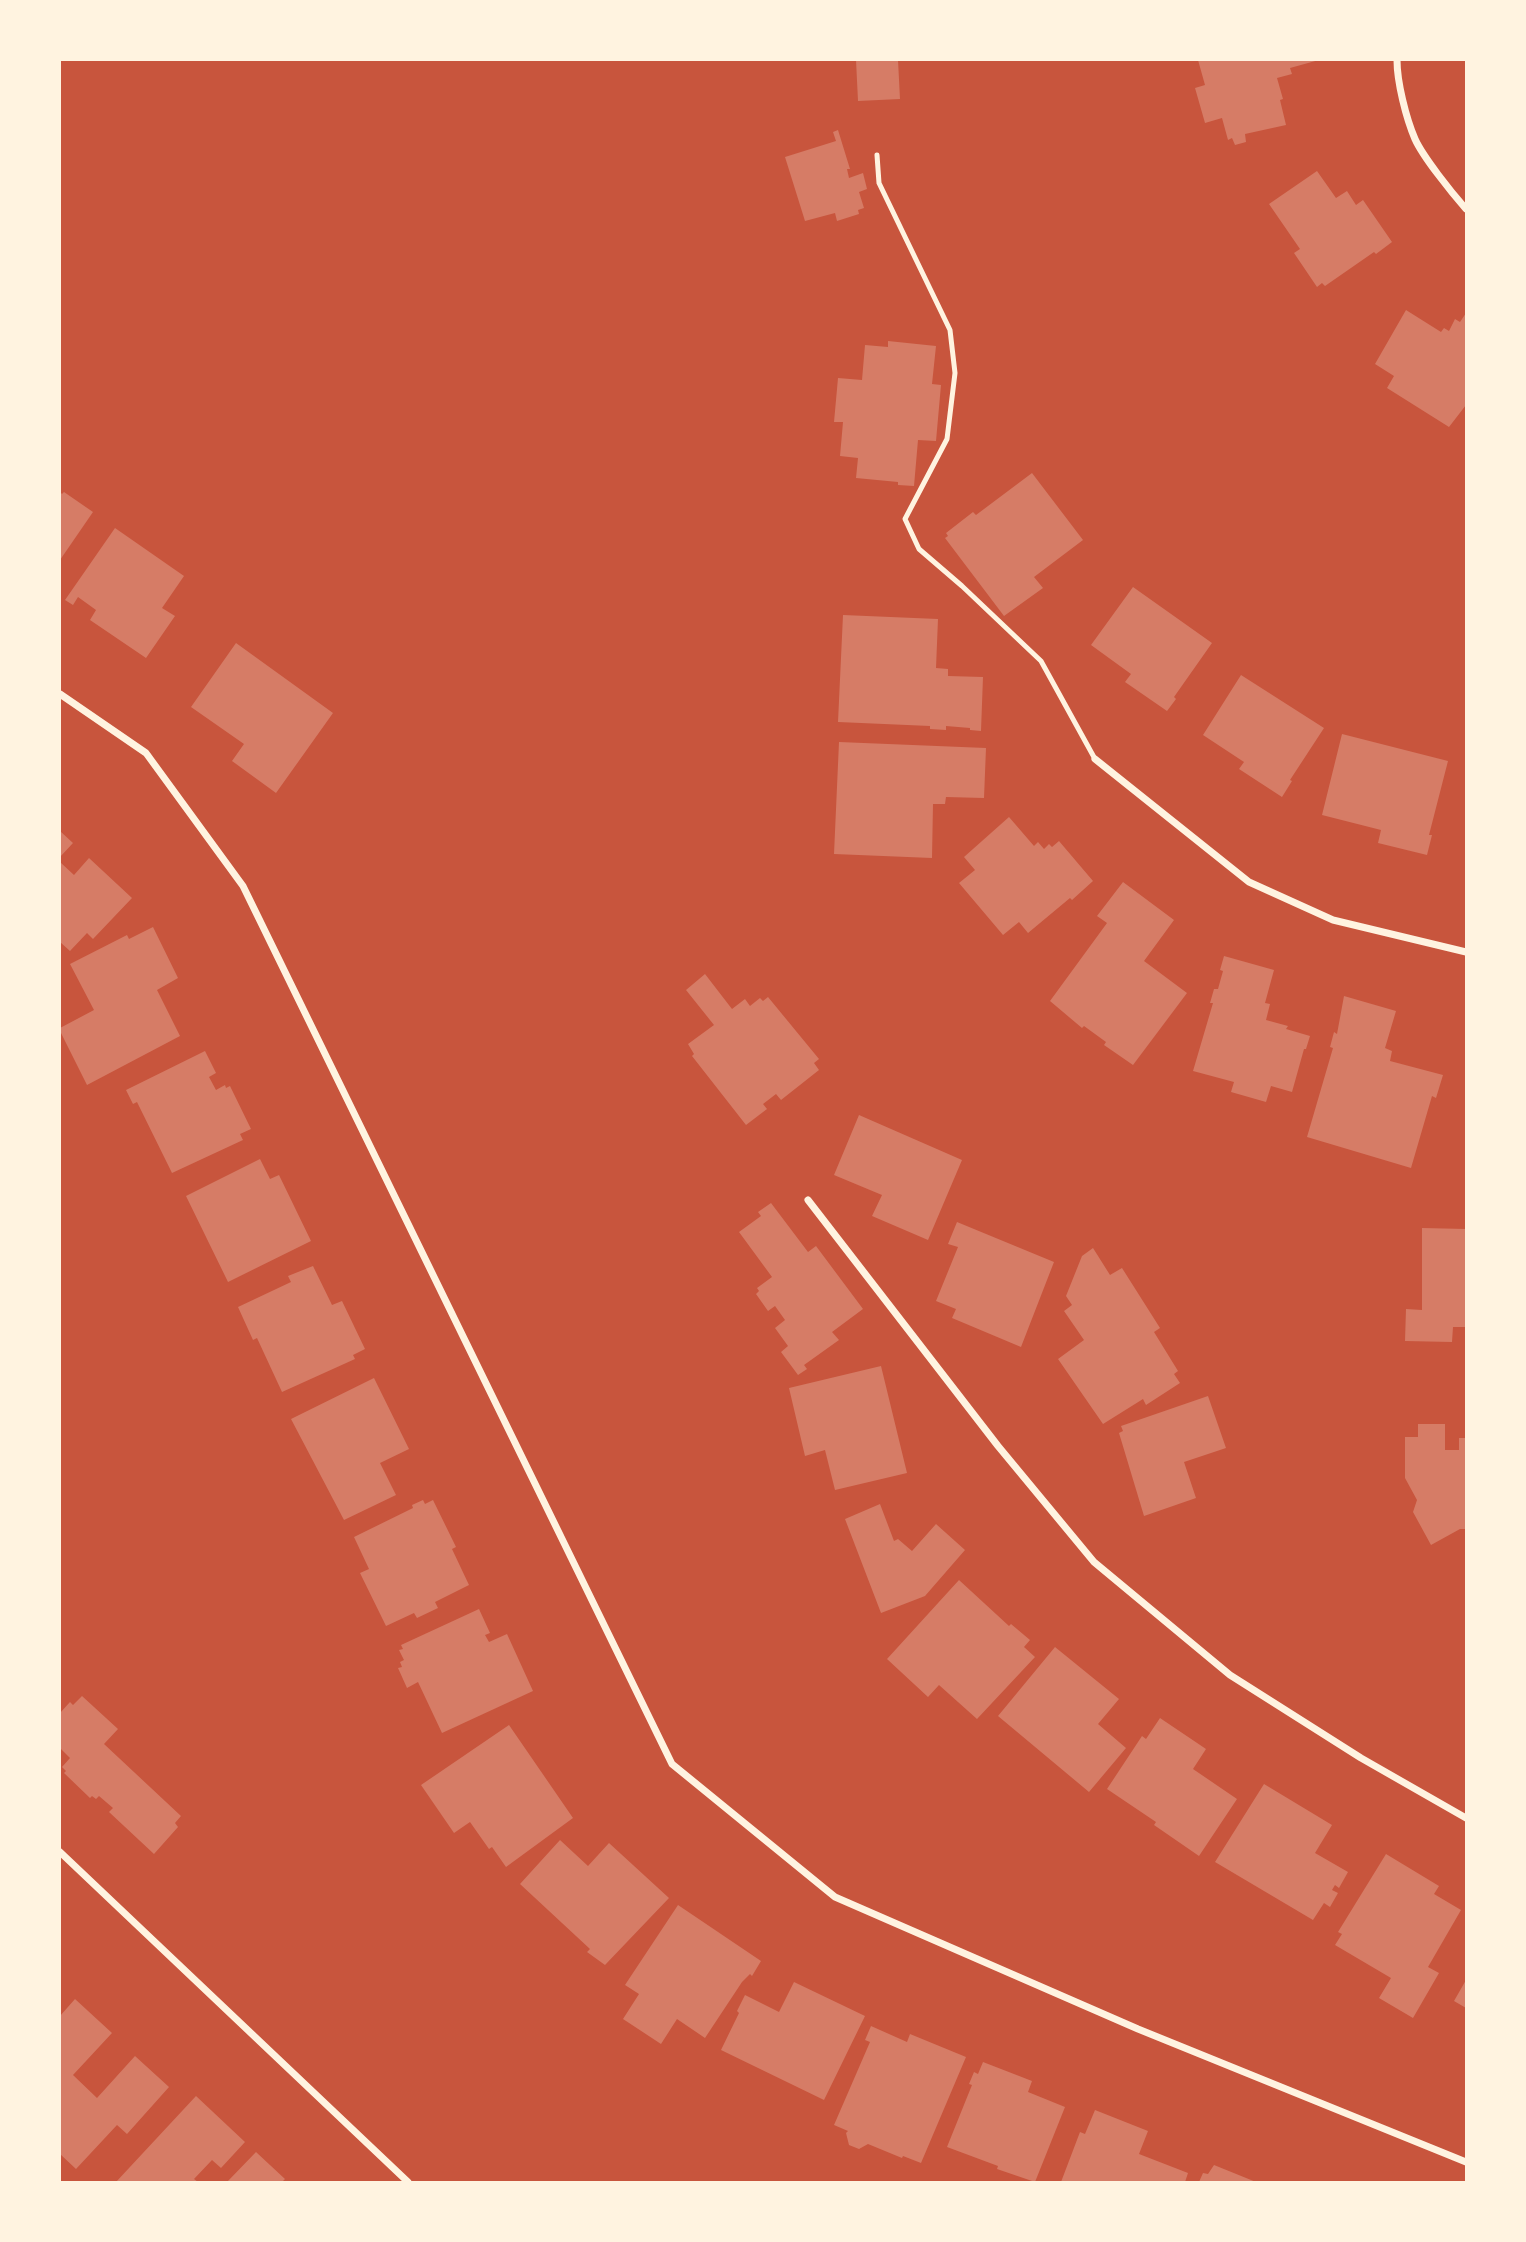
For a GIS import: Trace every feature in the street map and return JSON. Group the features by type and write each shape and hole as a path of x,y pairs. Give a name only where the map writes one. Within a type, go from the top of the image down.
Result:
{"street":[{"path":"1397,60 1397,74 1415,140 1466,209"},
{"path":"60,694 146,753 243,886 672,1764 835,1897 1138,2029 1466,2162"},
{"path":"1095,759 1249,882 1333,920 1466,952"},
{"path":"808,1200 998,1446 1094,1562 1230,1675 1361,1758 1466,1818"},
{"path":"60,1852 408,2182"}],"lane":[{"path":"877,155 879,183 950,330 955,373 947,439 905,519 919,549 1041,661 1095,759"}],"building":[{"path":"856,60 898,60 900,99 858,101"},
{"path":"1198,60 1319,60 1290,68 1292,74 1277,78 1286,125 1245,134 1246,142 1235,145 1232,138 1228,140 1222,118 1205,123 1195,88 1205,85"},
{"path":"838,130 850,169 847,169 849,178 863,173 867,189 859,192 864,208 858,210 859,214 837,221 835,213 805,221 785,157 836,141 833,132"},
{"path":"1317,171 1336,198 1347,191 1356,205 1363,200 1392,242 1325,286 1322,283 1317,287 1294,253 1300,249 1269,204"},
{"path":"1406,310 1441,332 1444,328 1449,331 1455,319 1460,322 1466,313 1466,405 1449,427 1387,388 1394,376 1375,364"},
{"path":"888,341 936,346 932,384 941,385 936,441 918,440 914,486 856,478 858,458 840,456 843,422 834,422 838,378 862,380 865,345 888,347"},
{"path":"1032,473 1083,540 1034,577 1043,588 1004,616 945,538 948,536 946,533 973,512 976,515"},
{"path":"60,492 93,512 60,560"},
{"path":"115,528 184,576 162,608 175,616 146,658 90,620 96,610 78,597 73,605 65,600"},
{"path":"1133,587 1212,643 1167,711 1125,682 1131,674 1091,645"},
{"path":"843,615 938,619 936,668 948,669 948,676 983,677 981,731 946,726 946,730 930,729 930,726 838,722"},
{"path":"236,643 333,713 276,793 232,761 244,744 191,707"},
{"path":"1241,675 1324,728 1282,797 1239,769 1244,762 1203,735"},
{"path":"1342,734 1448,761 1429,835 1432,835 1427,855 1378,843 1381,830 1322,815"},
{"path":"839,742 986,748 984,798 946,797 945,804 933,804 932,858 834,854"},
{"path":"1009,817 1034,846 1038,842 1044,849 1059,841 1093,881 1028,933 1019,922 1003,935 959,883 975,870 964,857"},
{"path":"60,831 73,843 60,857"},
{"path":"89,858 132,898 93,939 87,933 70,951 60,942 60,862 74,875"},
{"path":"1123,882 1174,920 1144,961 1187,993 1133,1065 1050,1001 1107,923 1097,916"},
{"path":"153,927 178,978 157,990 180,1036 87,1085 60,1031 60,1028 94,1010 70,964 127,935 129,939"},
{"path":"1224,956 1274,970 1265,1003 1270,1004 1266,1020 1310,1036 1292,1092 1271,1086 1266,1102 1231,1092 1234,1082 1193,1071 1213,1003 1210,1003 1214,989 1218,989 1223,971 1220,970"},
{"path":"705,974 732,1009 745,999 750,1006 760,998 763,1001 768,997 819,1059 814,1063 819,1070 781,1100 776,1094 763,1104 767,1109 746,1125 692,1056 694,1054 688,1044 714,1025 686,990"},
{"path":"1344,996 1396,1011 1385,1048 1392,1051 1390,1061 1443,1075 1436,1098 1432,1096 1411,1168 1307,1137 1333,1048 1330,1047 1334,1032 1337,1034"},
{"path":"205,1051 216,1073 209,1077 216,1090 225,1085 226,1088 230,1086 251,1129 240,1134 243,1140 172,1173 137,1102 133,1104 126,1090"},
{"path":"859,1115 962,1160 928,1240 872,1216 882,1195 834,1175"},
{"path":"260,1159 270,1179 279,1175 311,1241 228,1282 186,1196"},
{"path":"771,1203 808,1252 816,1246 863,1309 832,1332 839,1340 804,1365 807,1369 798,1375 781,1352 788,1346 775,1328 785,1320 775,1306 768,1311 756,1294 759,1291 757,1288 772,1277 739,1232 761,1216 758,1212"},
{"path":"957,1222 1054,1262 1021,1347 952,1318 956,1309 936,1301 958,1247 948,1244"},
{"path":"1422,1228 1466,1229 1466,1327 1453,1327 1452,1342 1405,1341 1406,1309 1422,1310"},
{"path":"1093,1248 1110,1275 1122,1268 1160,1328 1154,1332 1178,1371 1174,1374 1180,1383 1146,1405 1143,1399 1103,1424 1058,1359 1084,1340 1064,1311 1072,1305 1066,1296 1082,1256"},
{"path":"313,1266 332,1305 342,1301 365,1349 353,1355 355,1359 282,1392 257,1338 253,1340 238,1307 291,1282 288,1276"},
{"path":"881,1366 907,1473 835,1490 825,1450 805,1456 789,1388"},
{"path":"374,1378 409,1449 380,1463 396,1495 344,1520 291,1419"},
{"path":"1208,1396 1226,1448 1184,1462 1196,1498 1144,1516 1119,1433 1123,1431 1121,1426"},
{"path":"1418,1424 1445,1424 1445,1450 1459,1450 1459,1438 1466,1438 1466,1529 1460,1529 1431,1545 1413,1512 1417,1500 1405,1478 1405,1437 1418,1437"},
{"path":"423,1500 425,1504 433,1500 456,1547 452,1549 469,1585 435,1602 438,1608 417,1618 414,1613 386,1626 360,1573 369,1569 354,1537 413,1508 412,1505"},
{"path":"880,1504 894,1541 898,1539 912,1551 936,1524 965,1550 925,1596 881,1613 845,1519"},
{"path":"959,1580 1009,1626 1011,1624 1030,1640 1024,1647 1035,1657 977,1719 939,1685 928,1697 887,1659"},
{"path":"479,1609 490,1633 485,1635 489,1642 507,1634 533,1691 442,1733 418,1682 407,1688 398,1668 402,1667 400,1662 404,1660 399,1650 403,1649 401,1645"},
{"path":"1055,1647 1119,1699 1098,1724 1126,1748 1089,1792 998,1716"},
{"path":"82,1696 118,1729 104,1744 181,1816 175,1823 178,1827 154,1854 109,1812 113,1808 99,1796 96,1799 92,1796 90,1798 64,1773 66,1771 62,1767 70,1758 60,1748 60,1713 70,1702 73,1705"},
{"path":"1160,1718 1206,1749 1193,1769 1237,1799 1199,1856 1154,1825 1156,1822 1107,1789 1142,1736 1146,1739"},
{"path":"509,1725 573,1818 506,1867 470,1822 454,1833 421,1785"},
{"path":"1264,1784 1332,1825 1315,1853 1348,1872 1339,1888 1335,1885 1332,1890 1338,1893 1330,1907 1324,1903 1313,1920 1215,1862"},
{"path":"560,1840 588,1866 609,1843 669,1898 605,1965 587,1952 590,1949 520,1884"},
{"path":"1386,1854 1439,1886 1434,1894 1461,1910 1428,1967 1439,1973 1413,2018 1379,1998 1391,1978 1335,1945 1342,1934 1338,1932"},
{"path":"678,1905 761,1961 752,1976 750,1974 742,1982 705,2038 677,2019 661,2044 623,2019 639,1994 625,1985"},
{"path":"1466,1980 1466,2008 1454,2001"},
{"path":"794,1982 865,2016 824,2100 721,2050 745,1995 779,2012"},
{"path":"75,1999 112,2033 73,2075 97,2098 135,2056 169,2087 127,2134 117,2125 76,2169 60,2154 60,2016"},
{"path":"871,2026 907,2042 910,2034 966,2057 921,2163 868,2144 859,2149 849,2145 846,2133 848,2131 834,2125 870,2042 865,2040"},
{"path":"983,2062 1032,2081 1028,2092 1065,2107 1035,2182 947,2147 972,2085 969,2084 974,2072 978,2074"},
{"path":"196,2096 245,2142 221,2168 212,2160 194,2179 198,2182 116,2182"},
{"path":"1095,2110 1148,2131 1139,2154 1188,2173 1185,2182 1061,2182 1080,2132 1085,2134"},
{"path":"256,2152 285,2179 282,2182 227,2182"},
{"path":"1214,2165 1256,2182 1199,2182 1203,2173 1208,2174"}]}
